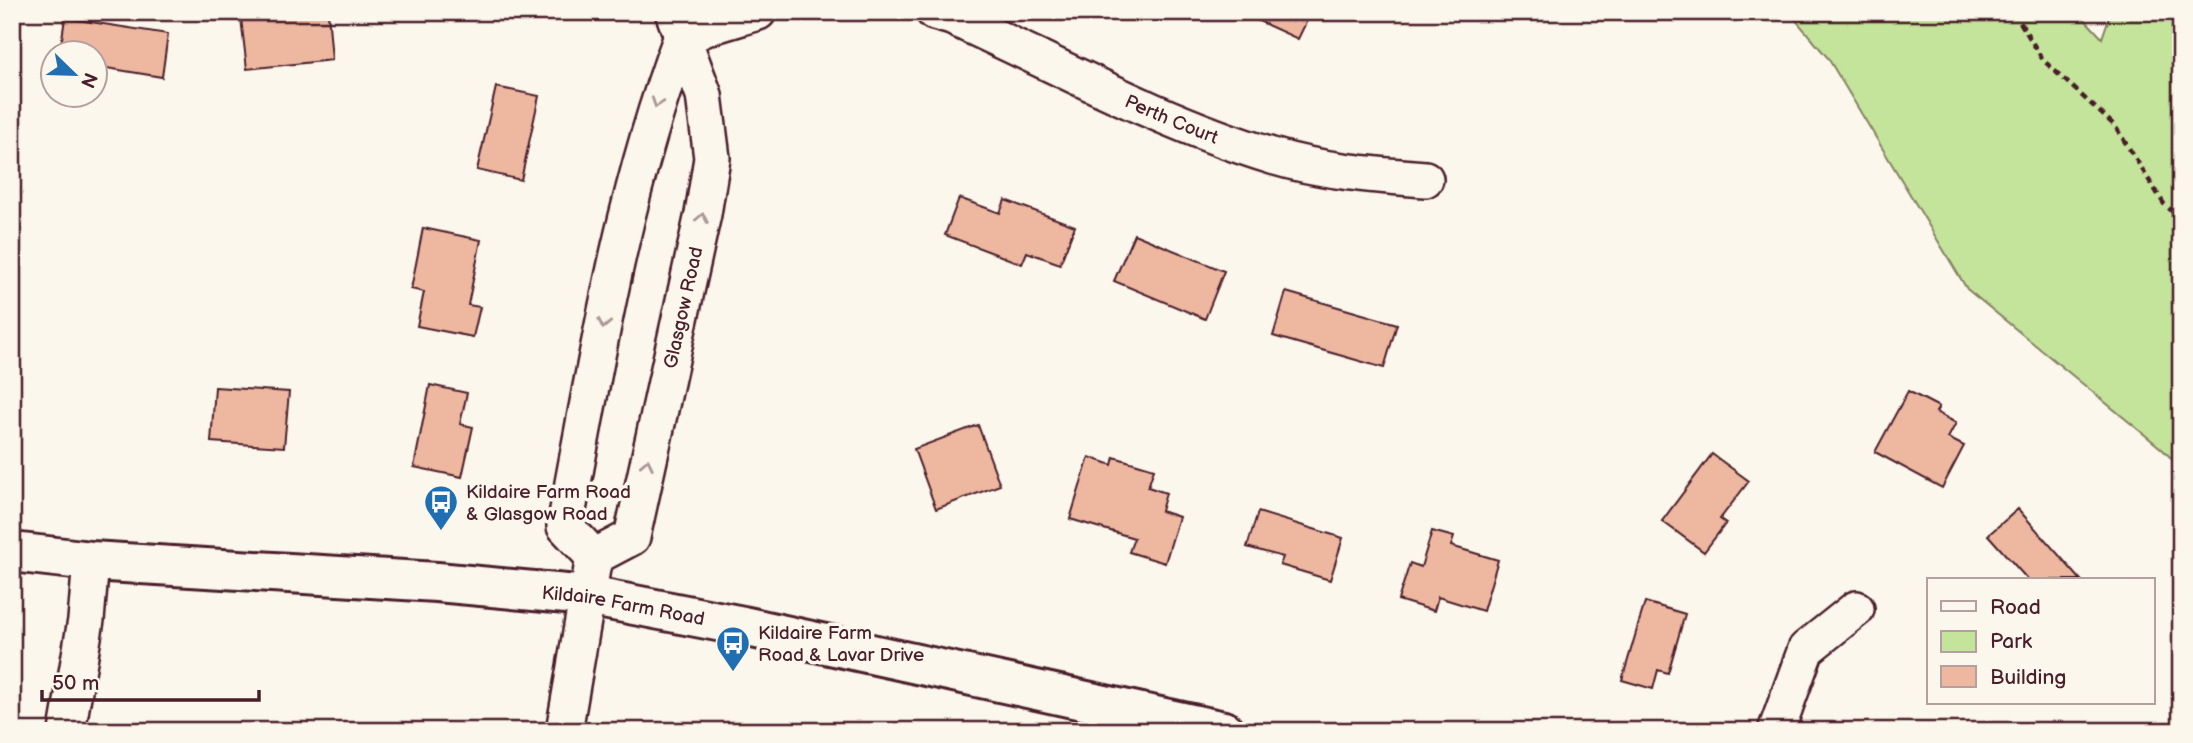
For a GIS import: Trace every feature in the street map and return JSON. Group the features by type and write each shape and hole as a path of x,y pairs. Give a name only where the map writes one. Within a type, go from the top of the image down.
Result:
{"main road":[{"name":"Kildaire Farm Road","path":"12,552 90,561 436,582 588,596 743,626 1224,731"}],"street":[{"path":"564,731 594,557 565,526 597,357 632,197 677,25 708,27 758,12"},
{"name":"Perth Court","path":"934,12 952,17 1214,135 1273,156 1358,174 1425,180"},
{"name":"Glasgow Road","path":"594,557 632,537 703,214 712,158 704,95 677,25"},
{"path":"67,731 86,620 90,561"},
{"path":"1776,731 1806,649 1856,608"}],"path":[{"path":"2014,12 2042,60 2115,126 2164,204 2181,219"}],"green space":[{"path":"1789,12 2078,12 2102,38 2111,12 2181,12 2181,468 2162,449 1967,289 1828,58"}],"building":[{"path":"296,12 328,12 332,60 247,69 241,18"},
{"path":"1239,12 1311,12 1298,39"},
{"path":"65,18 168,34 162,77 108,68 108,38 62,38"},
{"path":"496,87 539,96 521,180 477,170"},
{"path":"959,198 1000,213 1005,200 1075,226 1060,264 1027,252 1022,264 945,235"},
{"path":"423,228 481,240 468,305 480,307 473,337 417,326 424,292 411,289"},
{"path":"1134,234 1224,271 1205,319 1114,281"},
{"path":"1286,292 1397,324 1384,368 1273,336"},
{"path":"430,385 467,393 460,424 473,427 462,477 414,467"},
{"path":"215,387 289,392 284,447 211,442"},
{"path":"1908,391 1939,407 1936,412 1956,423 1948,438 1964,446 1942,488 1875,452"},
{"path":"978,425 1000,485 936,509 914,449"},
{"path":"1712,454 1749,481 1720,519 1726,523 1704,552 1662,521"},
{"path":"1089,457 1112,465 1114,457 1154,469 1148,487 1166,493 1161,511 1179,517 1165,563 1129,552 1134,538 1070,519"},
{"path":"2018,509 2079,578 2026,578 1988,535"},
{"path":"1258,512 1343,538 1330,580 1280,565 1283,557 1247,547"},
{"path":"1432,531 1454,537 1451,546 1498,560 1483,611 1438,597 1434,611 1398,600 1410,563 1421,567"},
{"path":"1645,602 1685,614 1668,673 1658,670 1653,689 1622,680"}],"place":[{"name":"Kildaire Farm Road & Glasgow Road","path":"441,532"},
{"name":"Kildaire Farm Road & Lavar Drive","path":"733,673"}]}
